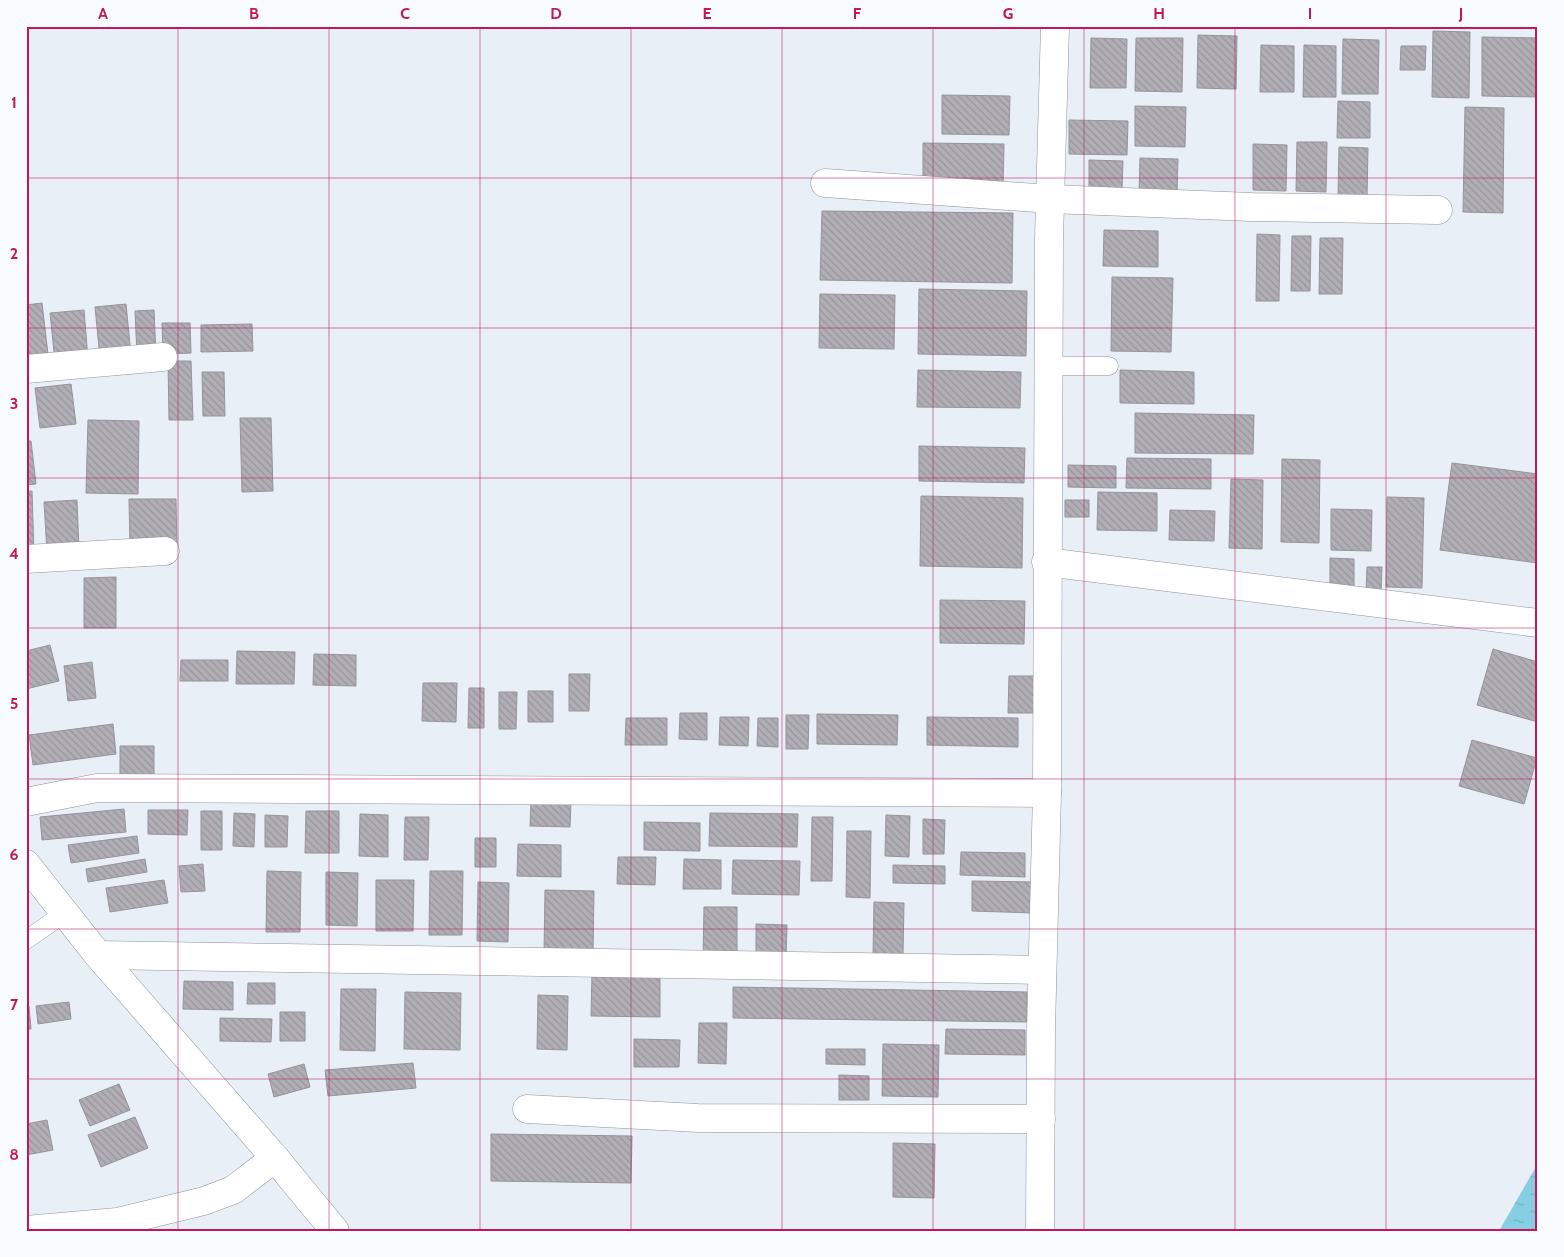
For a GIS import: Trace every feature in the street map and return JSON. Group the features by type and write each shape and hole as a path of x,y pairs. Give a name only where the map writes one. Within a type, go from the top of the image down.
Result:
{"street":[{"path":"1040,1231 1042,970 1047,793 1046,562 1050,198 1055,26"},
{"path":"825,183 1050,198 1252,207 1438,210"},
{"path":"26,369 163,357"},
{"path":"26,559 165,551"},
{"path":"1046,562 1538,623"},
{"path":"26,802 97,788 1047,793"},
{"path":"26,864 98,955 275,1158 335,1231"},
{"path":"98,955 1042,970"},
{"path":"527,1109 698,1118 1041,1119"},
{"path":"26,1230 117,1222 204,1201 233,1190 275,1158"}],"lane":[{"path":"1048,366 1109,366"},
{"path":"26,940 65,913"}],"water":[{"path":"1538,1163 1538,1231 1499,1231"}],"building":[{"path":"1433,31 1470,32 1469,98 1432,97"},
{"path":"1198,35 1237,36 1236,89 1197,88"},
{"path":"1482,37 1538,38 1538,97 1482,96"},
{"path":"1091,38 1127,39 1126,88 1090,88"},
{"path":"1136,38 1183,38 1182,92 1135,91"},
{"path":"1343,39 1379,40 1378,94 1342,94"},
{"path":"1261,45 1294,46 1294,92 1260,92"},
{"path":"1304,45 1336,46 1336,97 1303,97"},
{"path":"1401,46 1426,46 1425,70 1400,70"},
{"path":"942,95 1010,96 1009,135 942,134"},
{"path":"1338,101 1370,102 1370,138 1337,138"},
{"path":"1135,106 1186,107 1185,147 1135,146"},
{"path":"1465,107 1504,108 1503,213 1463,212"},
{"path":"1069,120 1128,121 1127,155 1069,154"},
{"path":"1297,142 1327,142 1326,192 1296,191"},
{"path":"923,143 1004,144 1003,188 923,187"},
{"path":"1253,144 1287,145 1286,191 1253,190"},
{"path":"1339,147 1368,148 1367,197 1338,197"},
{"path":"1140,158 1178,159 1177,193 1139,193"},
{"path":"1089,160 1123,161 1122,189 1089,188"},
{"path":"822,211 1013,213 1012,283 820,280"},
{"path":"1104,230 1158,231 1158,267 1103,266"},
{"path":"1257,234 1280,235 1279,301 1256,301"},
{"path":"1292,236 1311,236 1310,291 1291,291"},
{"path":"1320,238 1343,238 1342,294 1319,294"},
{"path":"1112,277 1173,278 1171,352 1111,351"},
{"path":"919,289 1027,291 1026,356 918,354"},
{"path":"820,294 895,295 894,349 819,348"},
{"path":"42,303 49,363 26,366 26,305"},
{"path":"126,304 131,355 100,358 95,307"},
{"path":"84,310 88,359 55,362 50,313"},
{"path":"154,310 156,355 137,355 135,311"},
{"path":"162,323 190,323 191,353 163,354"},
{"path":"252,324 253,351 201,352 201,325"},
{"path":"168,361 191,361 193,420 169,420"},
{"path":"918,370 1021,372 1020,408 917,407"},
{"path":"1120,370 1194,372 1194,404 1120,403"},
{"path":"202,372 224,372 225,416 203,416"},
{"path":"71,384 76,424 40,428 35,388"},
{"path":"1135,413 1254,415 1253,454 1135,453"},
{"path":"240,418 271,418 273,491 242,492"},
{"path":"88,420 139,421 138,494 86,493"},
{"path":"26,441 31,441 36,484 26,485"},
{"path":"919,446 1025,448 1024,483 919,481"},
{"path":"1127,458 1211,459 1211,489 1126,488"},
{"path":"1282,459 1320,460 1319,543 1281,542"},
{"path":"1452,463 1538,474 1538,563 1440,550"},
{"path":"1068,465 1116,466 1116,488 1068,487"},
{"path":"1231,479 1263,480 1262,549 1229,548"},
{"path":"32,491 34,555 26,555 26,492"},
{"path":"1098,492 1157,493 1157,531 1097,530"},
{"path":"921,496 1023,498 1022,568 920,566"},
{"path":"1387,497 1424,498 1422,588 1386,587"},
{"path":"129,499 176,499 177,548 130,548"},
{"path":"77,500 79,550 47,552 44,502"},
{"path":"1065,500 1089,500 1089,517 1065,517"},
{"path":"1331,509 1372,510 1371,551 1331,550"},
{"path":"1170,510 1215,511 1214,541 1169,540"},
{"path":"1330,558 1354,559 1354,591 1330,590"},
{"path":"1367,567 1382,567 1381,592 1366,591"},
{"path":"116,577 116,628 84,628 84,578"},
{"path":"940,600 1025,601 1024,644 940,643"},
{"path":"50,645 59,681 26,689 26,651"},
{"path":"1493,649 1538,662 1538,722 1477,705"},
{"path":"237,651 295,652 294,684 236,684"},
{"path":"314,654 356,655 356,686 313,685"},
{"path":"181,660 228,660 228,681 180,681"},
{"path":"92,662 96,698 68,701 64,666"},
{"path":"569,674 590,674 589,711 569,711"},
{"path":"1009,676 1035,676 1034,713 1008,713"},
{"path":"423,683 457,683 456,722 422,721"},
{"path":"469,688 484,688 484,728 468,728"},
{"path":"528,691 553,691 553,722 528,722"},
{"path":"499,692 517,692 516,729 499,729"},
{"path":"680,713 707,713 707,740 679,739"},
{"path":"817,714 898,715 897,745 817,744"},
{"path":"786,715 809,715 808,749 786,749"},
{"path":"720,717 749,717 748,746 719,745"},
{"path":"927,717 1018,718 1018,747 927,745"},
{"path":"626,718 667,718 667,745 625,745"},
{"path":"758,718 778,718 778,747 757,746"},
{"path":"113,724 116,754 33,765 29,735"},
{"path":"1472,740 1537,758 1524,804 1459,786"},
{"path":"120,746 154,746 154,775 120,775"},
{"path":"531,802 571,802 570,827 530,826"},
{"path":"124,809 126,832 42,840 40,817"},
{"path":"148,810 188,810 187,835 148,834"},
{"path":"201,811 222,811 222,850 201,850"},
{"path":"306,811 339,811 339,853 305,853"},
{"path":"234,813 255,814 254,847 233,846"},
{"path":"710,813 798,814 797,847 709,846"},
{"path":"360,814 388,815 388,857 359,856"},
{"path":"265,815 288,816 287,847 265,847"},
{"path":"886,815 910,816 909,857 885,856"},
{"path":"405,817 429,817 428,860 404,860"},
{"path":"812,817 833,817 832,881 811,881"},
{"path":"923,819 945,820 944,854 923,854"},
{"path":"644,822 700,823 700,851 644,850"},
{"path":"847,831 871,831 870,898 846,897"},
{"path":"137,836 139,853 71,863 68,845"},
{"path":"475,838 496,838 496,867 475,867"},
{"path":"518,844 561,845 561,877 517,876"},
{"path":"961,852 1025,853 1025,877 960,875"},
{"path":"618,857 656,857 655,885 617,884"},
{"path":"145,859 147,872 88,882 86,869"},
{"path":"684,859 721,860 721,889 683,889"},
{"path":"733,860 800,861 799,895 732,894"},
{"path":"203,864 205,891 181,892 179,866"},
{"path":"893,865 945,866 945,884 893,883"},
{"path":"267,871 301,872 300,932 266,932"},
{"path":"430,871 463,871 462,935 429,935"},
{"path":"326,872 358,873 357,926 326,925"},
{"path":"164,880 168,903 110,912 106,888"},
{"path":"376,880 414,880 413,931 376,931"},
{"path":"972,881 1036,882 1035,913 972,911"},
{"path":"478,882 509,883 508,942 477,941"},
{"path":"545,890 594,891 593,954 544,954"},
{"path":"874,902 904,903 903,954 873,954"},
{"path":"704,907 737,907 737,960 703,960"},
{"path":"756,924 787,925 786,959 756,959"},
{"path":"592,973 660,974 660,1017 591,1016"},
{"path":"184,981 233,982 233,1010 183,1009"},
{"path":"248,983 275,983 275,1004 247,1004"},
{"path":"733,987 1027,992 1027,1022 733,1018"},
{"path":"341,989 376,989 375,1051 340,1050"},
{"path":"405,992 461,993 460,1050 404,1049"},
{"path":"538,995 568,996 567,1050 537,1049"},
{"path":"69,1002 71,1019 38,1024 36,1006"},
{"path":"26,1006 29,1006 31,1029 26,1029"},
{"path":"280,1012 305,1012 305,1041 280,1041"},
{"path":"220,1018 272,1019 271,1042 220,1041"},
{"path":"699,1023 727,1023 726,1064 698,1063"},
{"path":"946,1029 1025,1030 1025,1055 945,1054"},
{"path":"634,1039 680,1040 679,1067 634,1067"},
{"path":"883,1044 939,1045 938,1097 882,1096"},
{"path":"826,1049 865,1049 865,1065 826,1064"},
{"path":"413,1063 416,1088 328,1096 325,1070"},
{"path":"304,1064 310,1087 274,1097 268,1074"},
{"path":"839,1075 869,1076 869,1100 839,1100"},
{"path":"119,1084 130,1110 90,1126 79,1100"},
{"path":"135,1117 148,1148 101,1167 88,1135"},
{"path":"47,1120 53,1150 26,1155 26,1124"},
{"path":"491,1134 632,1136 631,1183 491,1181"},
{"path":"893,1143 935,1144 934,1198 893,1197"}]}
